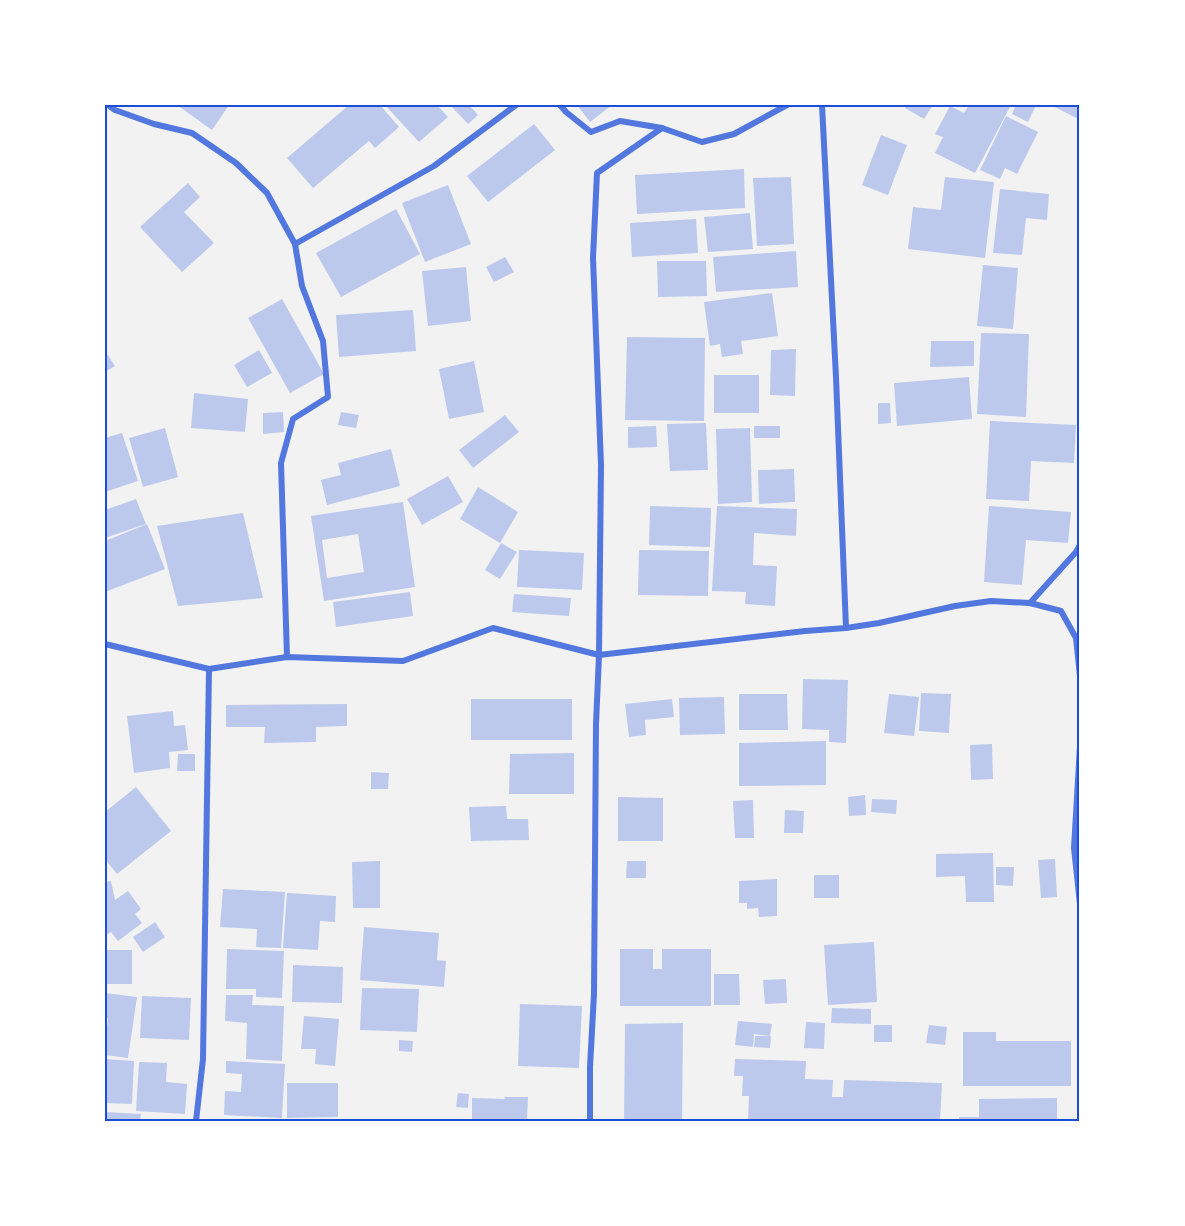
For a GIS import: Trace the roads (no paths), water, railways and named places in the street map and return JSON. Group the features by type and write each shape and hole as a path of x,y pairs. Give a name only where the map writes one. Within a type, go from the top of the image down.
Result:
{"street":[{"path":"108,105 115,110 154,124 192,133 236,164 267,193 295,244 302,286 323,341 328,397 293,419 281,463 287,657"},
{"path":"295,244 434,166 516,105"},
{"path":"560,105 591,132 620,121 663,128 702,142 734,134 787,105"},
{"path":"822,105 846,628"},
{"path":"590,1121 594,994 601,465 593,258 597,173 663,128"},
{"path":"1030,603 1077,552 1080,545"},
{"path":"105,644 209,669 287,657 403,661 493,628 599,655 846,628 991,601 1030,603 1061,611 1076,639 1080,676"},
{"path":"196,1121 203,1059 209,669"},
{"path":"1080,746 1074,848 1080,904"},
{"path":"1074,848 1080,854"}]}
